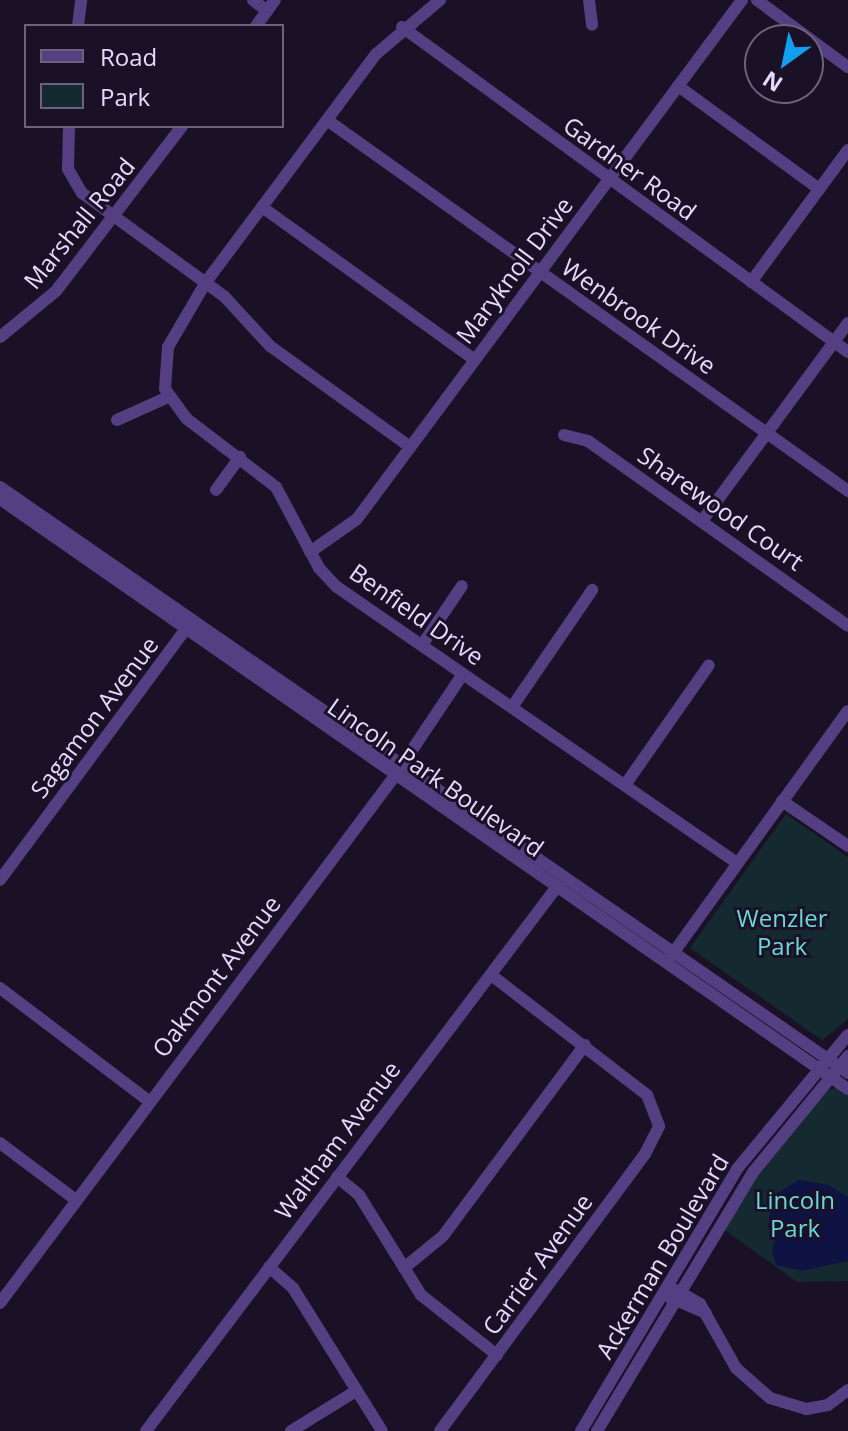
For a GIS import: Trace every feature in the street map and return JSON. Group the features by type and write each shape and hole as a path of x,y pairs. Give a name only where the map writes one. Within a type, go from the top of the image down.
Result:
{"street":[{"path":"78,24 81,0"},
{"path":"253,0 271,5 257,24"},
{"path":"117,420 168,397 163,378 166,352 206,282 327,120 402,27 440,0"},
{"path":"589,0 592,25"},
{"name":"Maryknoll Drive","path":"310,552 357,519 742,0"},
{"path":"757,0 848,67"},
{"name":"Gardner Road","path":"402,27 848,352"},
{"path":"678,86 819,189"},
{"name":"Wenbrook Drive","path":"327,120 848,491"},
{"path":"69,128 71,178 114,217 206,282 270,346 410,447"},
{"name":"Marshall Road","path":"0,337 56,291 181,128"},
{"path":"751,282 848,150"},
{"path":"262,207 475,360"},
{"path":"702,521 848,323"},
{"name":"Benfield Drive","path":"168,397 187,419 240,457 284,498 310,552 337,587 736,862"},
{"name":"Sharewood Court","path":"564,435 588,441 848,626"},
{"path":"216,490 240,457"},
{"name":"Lincoln Park Boulevard","path":"0,487 190,623 394,777 665,965 838,1072 848,1089"},
{"name":"Lincoln Park Boulevard","path":"0,499 402,765 674,952 822,1063"},
{"path":"422,645 462,586"},
{"path":"512,707 592,590"},
{"name":"Sagamon Avenue","path":"0,880 190,623"},
{"path":"625,785 709,665"},
{"name":"Oakmont Avenue","path":"1,1299 394,777 463,674"},
{"path":"665,965 736,862 848,711"},
{"path":"782,801 848,846"},
{"name":"Waltham Avenue","path":"146,1431 564,877"},
{"path":"404,1268 443,1236 585,1045 491,975"},
{"path":"0,988 150,1102"},
{"name":"Ackerman Boulevard","path":"581,1431 737,1169 848,1035"},
{"name":"Carrier Avenue","path":"440,1431 654,1141 659,1118 647,1095 585,1045"},
{"name":"Ackerman Boulevard","path":"597,1431 637,1374 678,1297 754,1171 848,1056"},
{"path":"0,1143 76,1200"},
{"path":"337,1177 359,1195 404,1268 433,1307 497,1355"},
{"path":"269,1267 293,1288 382,1431"},
{"path":"665,1290 706,1313 736,1368 770,1398 806,1409 828,1405 848,1390"},
{"path":"291,1431 356,1391"}],"green space":[{"name":"Wenzler Park","path":"786,814 848,857 848,1019 822,1040 690,948"},
{"name":"Lincoln Park","path":"837,1088 848,1094 848,1281 797,1282 722,1228 764,1165 825,1090"}],"shaded area":[{"path":"799,1180 828,1185 848,1197 848,1261 802,1271 776,1265 772,1250 777,1234 768,1227 771,1204 777,1193"}]}
